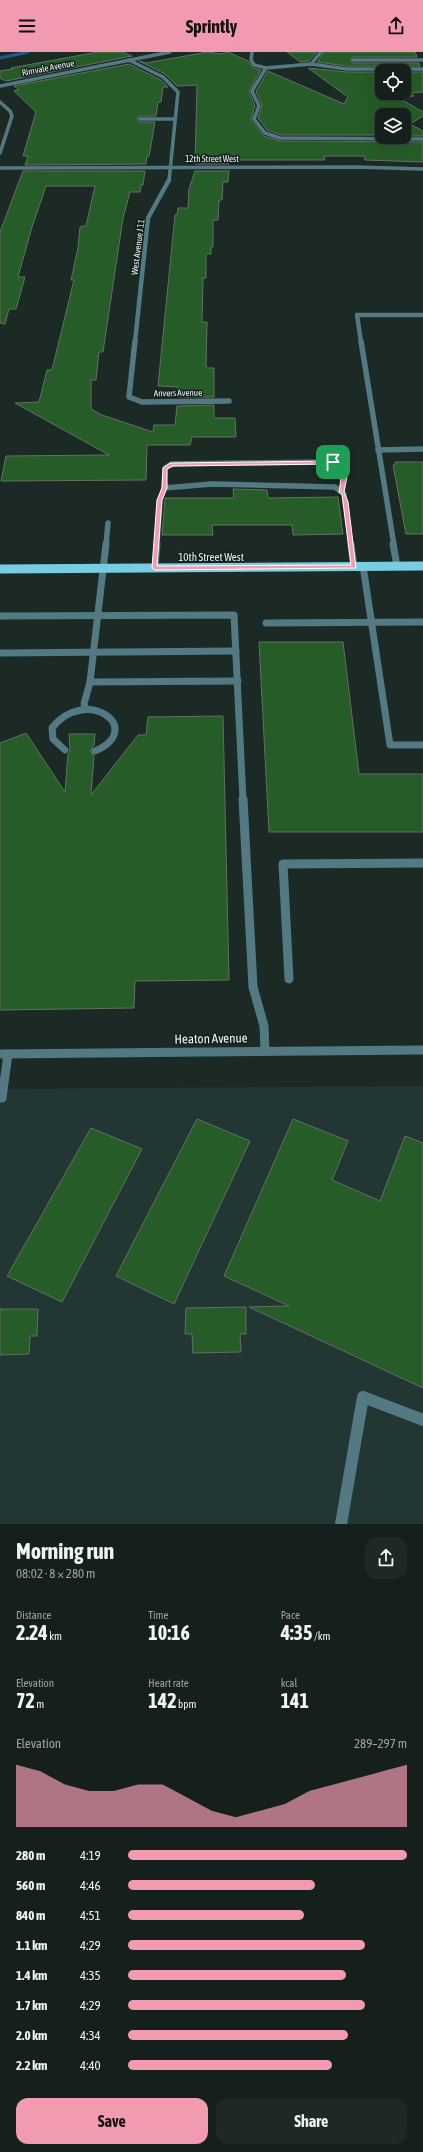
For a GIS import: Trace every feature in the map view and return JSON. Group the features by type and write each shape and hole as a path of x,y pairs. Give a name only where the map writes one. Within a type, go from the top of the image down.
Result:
{"main road":[{"name":"10th Street West","path":"0,569 423,566"}],"street":[{"name":"Rimvale Avenue","path":"0,86 170,52"},
{"path":"252,52 251,60 254,65 266,68 312,64 347,69 423,69"},
{"path":"312,64 313,60 321,52"},
{"name":"West Avenue J 11","path":"129,60 166,78 174,85 178,92 169,180 165,191 148,218 129,397"},
{"path":"353,60 423,60"},
{"path":"266,68 252,91 259,106 254,119 262,132 287,138 349,137 371,139 423,139"},
{"path":"0,102 10,111 12,116 0,154"},
{"path":"140,119 175,119"},
{"name":"12th Street West","path":"0,168 356,167 423,170"},
{"path":"397,566 357,315 423,315"},
{"name":"Anvers Avenue","path":"129,397 142,402 229,401"},
{"path":"378,450 423,449"},
{"path":"155,568 160,500 164,488 165,468 172,464 333,462 341,468 344,477 341,492"},
{"path":"164,488 212,484 267,484 334,487 344,494 354,567"},
{"path":"86,710 84,704 90,682 94,652 108,523"},
{"path":"364,566 390,746 423,746"},
{"path":"0,616 234,615 253,987 264,1026 265,1051"},
{"path":"266,623 423,622"},
{"path":"0,653 236,651"},
{"path":"90,682 238,681"},
{"path":"65,750 53,739 52,732 54,725 66,714 86,710 105,714 111,719 115,726 115,733 111,741 95,751"},
{"path":"289,979 283,864 423,863"},
{"name":"Heaton Avenue","path":"4,1054 423,1050"},
{"path":"0,1098 2,1098 4,1054"},
{"path":"341,1524 363,1397 423,1420"}],"shaded area":[{"path":"423,1086 423,1524 0,1524 0,1089"}],"building":[{"path":"98,52 123,52 132,56 6,81 0,78 0,71 13,69 11,68"},
{"path":"208,52 221,54 228,52 248,61 253,68 261,70 249,91 255,106 251,120 264,136 280,141 375,142 375,144 411,144 411,142 423,142 423,162 365,160 364,156 324,156 325,160 229,160 229,164 195,164 197,85 177,86 165,74 139,61 146,63"},
{"path":"287,52 317,52 309,61 300,62"},
{"path":"324,52 415,52 417,57 353,57 350,60 353,63 419,63 420,66 411,66 411,64 375,64 375,66 347,66 317,62"},
{"path":"129,64 161,80 168,87 163,87 161,102 158,102 156,116 140,116 137,118 140,122 155,122 149,156 147,156 146,164 25,165 28,156 23,156 36,112 14,91 19,90 14,86"},
{"path":"308,68 347,72 375,72 375,100 402,100 423,112 423,116 411,123 411,108 375,108 375,135 281,135 267,130 258,118 262,106 256,91 268,71 344,104 348,97"},
{"path":"411,72 423,72 423,92 411,93"},
{"path":"411,125 423,131 423,136 411,136"},
{"path":"23,171 145,171 143,185 141,185 140,192 130,192 123,218 103,352 99,352 96,380 91,380 91,409 102,415 153,432 154,425 175,425 177,406 214,405 214,418 235,418 236,437 192,437 190,445 147,445 146,480 1,481 6,456 109,455 15,403 39,402 47,370 52,370 74,280 71,280 78,248 80,227 86,226 95,186 46,186 32,227 18,277 25,277 16,309 9,309 5,324 0,323 0,232"},
{"path":"195,171 229,171 228,182 223,182 222,200 219,200 218,220 213,220 213,247 211,247 211,254 206,254 206,278 203,278 202,322 207,322 206,365 207,368 214,368 214,397 178,397 178,387 158,386 175,215 177,215 178,208 188,208 189,189"},
{"path":"395,462 423,462 423,534 406,534 393,465 395,465"},
{"path":"233,489 267,490 268,498 338,497 343,534 293,535 292,525 212,525 213,535 162,535 165,498 234,498"},
{"path":"259,642 343,642 359,774 423,774 423,832 269,832"},
{"path":"223,716 229,980 135,981 134,1008 0,1010 0,743 26,733 65,792 68,754 70,751 69,734 95,734 94,745 90,751 94,756 91,795 138,735 146,735 148,717"},
{"path":"197,1119 250,1141 174,1304 116,1276"},
{"path":"293,1119 348,1141 332,1180 380,1201 405,1136 423,1143 423,1388 249,1307 289,1306 224,1276"},
{"path":"91,1128 142,1149 62,1302 7,1276"},
{"path":"246,1307 246,1334 240,1334 241,1352 193,1353 192,1334 185,1334 186,1308"},
{"path":"0,1309 38,1309 37,1336 30,1336 29,1354 0,1355"}],"waterway":[{"path":"0,58 28,52"}],"route":[{"path":"333,462 341,468 344,477 341,492 344,494 346,502 354,567 155,568 160,500 164,488 165,468 172,464 333,462"}]}
